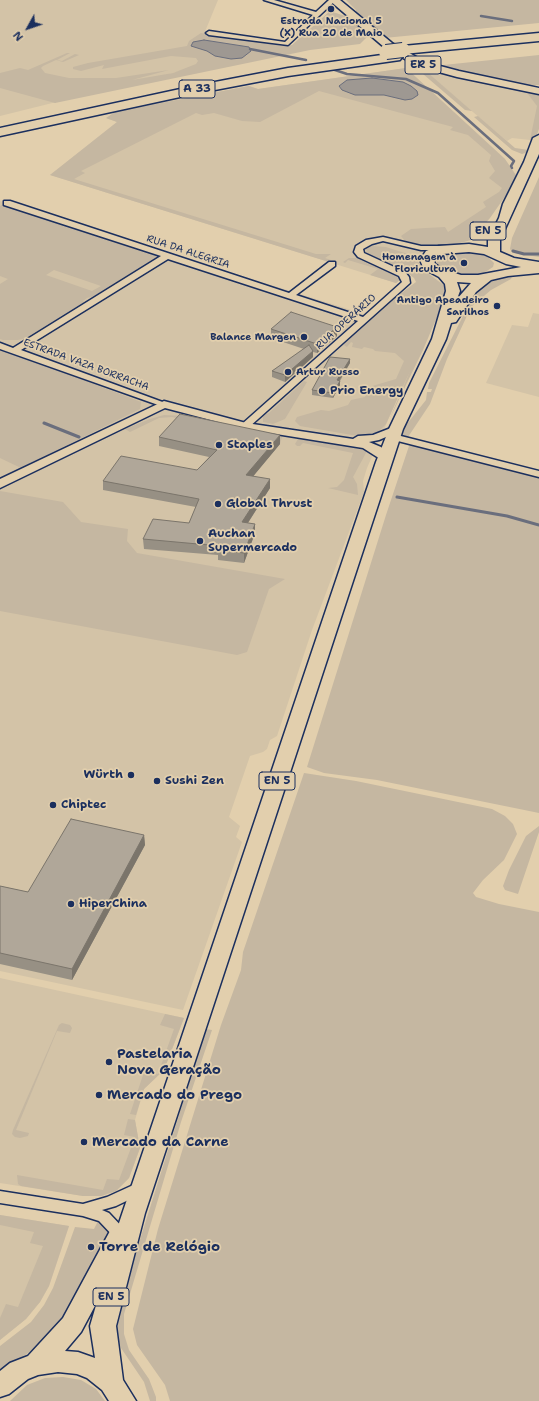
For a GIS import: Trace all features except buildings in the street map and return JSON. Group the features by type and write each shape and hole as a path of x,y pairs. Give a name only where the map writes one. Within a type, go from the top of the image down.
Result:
{"highway":[{"name":"A 33","path":"0,125 152,91 294,65 539,37"},
{"name":"A 33","path":"0,132 111,106 296,71 399,54 539,43"}],"main road":[{"name":"ER 5","path":"333,0 382,41 411,59 442,71 537,89"},
{"name":"EN 5","path":"495,255 494,240 506,218 510,204 530,162 539,138"},
{"name":"EN 5","path":"530,162 539,148"},
{"name":"EN 5","path":"490,276 460,279 444,275 432,269 428,263 428,258 431,254 480,240 487,233 496,218 510,204"},
{"name":"EN 5","path":"438,339 471,289 503,266 502,261 495,255 478,249 455,248"},
{"path":"495,255 511,261 539,268"},
{"path":"490,276 539,268"},
{"name":"EN 5","path":"117,1392 103,1326 133,1213 385,458 438,339 453,291 451,283 444,275"},
{"name":"EN 5","path":"37,1364 72,1325 133,1213"},
{"path":"1,1383 19,1371 37,1364 58,1361 78,1363 96,1370 117,1392"}],"street":[{"path":"267,0 318,14"},
{"path":"209,33 286,44 333,0"},
{"name":"RUA DA ALEGRIA","path":"7,203 363,320"},
{"path":"366,244 371,241 383,239 421,248 455,248"},
{"path":"366,244 385,244 408,250 419,255 428,263"},
{"name":"RUA OPERÁRIO","path":"245,426 407,281 402,274 359,254 359,248 366,244"},
{"path":"14,351 167,256"},
{"path":"290,296 332,264"},
{"name":"ESTRADA VAZA BORRACHA","path":"0,346 164,404"},
{"path":"0,484 164,404 245,426 369,446 385,458"},
{"path":"332,439 369,440 395,433 539,474"},
{"path":"83,1210 111,1202 142,1186"},
{"path":"0,1197 83,1210 104,1217 121,1235"}],"shaded area":[{"path":"0,0 218,0 204,34 282,46 0,116"},
{"path":"346,0 539,0 539,23 384,38 356,15 356,10"},
{"path":"330,11 345,16 368,36 360,44 310,50 55,103 0,88 0,73 20,68 28,70 67,53 70,53 57,60 62,61 75,54 79,55 63,62 56,60 41,68 45,73 69,78 116,78 169,70 132,80 173,73 196,64 198,61 196,58 171,56 102,69 104,65 81,71 73,69 73,67 88,63 187,46 189,41 201,33 283,46 292,45"},
{"path":"204,40 249,47 251,51 242,58 231,59 215,56 207,51 191,46 193,42"},
{"path":"539,55 539,85 499,81 434,66"},
{"path":"406,68 505,159 503,190 478,234 466,241 430,250 396,283 50,175 117,122 106,118 152,104 249,86 258,89"},
{"path":"406,68 505,159 518,178 490,218 471,240 457,244 425,246 406,242 401,236 411,229 445,227 448,232 486,207 483,202 499,192 502,188 489,178 495,171 489,161 491,155 468,135 450,130 453,127 319,91 260,122 242,121 214,113 202,115 196,113 81,171 85,173 74,179 316,254 331,254 325,258 331,260 329,262 50,175 117,122 106,118 115,112 249,86 258,89"},
{"path":"426,70 539,95 539,129 535,140 530,140 537,106 527,93 427,72 472,111 465,110 423,74"},
{"path":"426,72 527,93 537,105 537,116 530,140 512,138 507,141"},
{"path":"372,78 403,82 417,91 418,95 412,99 405,100 384,95 355,95 342,90 339,86 347,80"},
{"path":"478,116 515,148 529,150 528,152 522,154 512,150 474,117"},
{"path":"539,177 539,257 513,253 510,249 512,238"},
{"path":"0,201 361,313 378,324 428,329 367,468 363,481 364,492 312,630 277,736 270,740 267,749 263,752 250,756 229,817 240,826 236,837 242,842 183,1010 0,971"},
{"path":"5,203 156,253 158,257 94,296 87,298 83,301 84,302 26,338 18,340 3,340 0,339 0,284 8,279 0,276 0,206","holes":["54,270 101,286 92,291 46,275"]},
{"path":"372,246 386,247 414,256 425,271 445,286 445,298 423,350 389,420 410,371 386,424 381,429 376,433 365,436 300,426 295,421 297,417 321,410 329,411 348,405 351,400 365,397 369,387 396,379 404,361 395,353 375,351 364,347 362,349 352,347 353,343 351,342 347,347 344,345 345,341 383,307 416,282 414,278 405,271 367,254 366,248"},
{"path":"462,250 481,253 487,256 494,263 493,267 482,274 464,275 455,274 440,268 437,264 437,260 445,253"},
{"path":"349,258 356,258 396,276 400,280 396,283 370,275 378,269 348,260 345,263 343,262"},
{"path":"513,274 511,279 491,290 471,307 447,359 430,404 408,437 402,435 406,425 426,400 427,392 431,392 432,389 428,389 429,383 467,305 482,287 496,279"},
{"path":"533,313 539,314 539,397 486,383 512,325 528,327"},
{"path":"0,348 141,402 140,409 21,468 0,458"},
{"path":"304,381 307,382 285,419 273,424 263,422 263,415 269,413"},
{"path":"164,415 184,416 247,431 282,437 280,444 172,417 159,418 130,432 125,429"},
{"path":"298,439 348,446 367,451 353,477 357,484 358,495 328,488 337,487 344,480 353,453 303,443 300,446 297,446 295,444"},
{"path":"412,444 539,476 539,813 377,780 324,773 307,767 386,515 409,446"},
{"path":"0,491 63,502 81,522 128,529 127,541 137,553 285,579 269,589 247,652 237,655 0,611"},
{"path":"304,773 356,781 492,809 505,816 513,824 517,834 504,860 483,880 473,893 476,897 499,904 539,912 539,1401 170,1401 165,1385 137,1345 133,1329 158,1229 221,1025 241,970 243,952"},
{"path":"539,826 539,832 518,894 505,890 503,886 509,870 526,836"},
{"path":"0,978 184,1018 164,1070 144,1089 135,1120 140,1148 129,1178 116,1191 101,1196 83,1196 0,1183"},
{"path":"165,1014 184,1018 164,1070 144,1089 136,1115 130,1114 144,1072 158,1074 174,1029 160,1025"},
{"path":"62,1023 70,1025 72,1028 70,1033 57,1031 16,1130 29,1133 28,1136 20,1138 15,1137 12,1134 13,1130 59,1025"},
{"path":"206,1029 212,1030 181,1122 124,1314 124,1334 129,1350 149,1379 156,1397 156,1401 150,1401 144,1382 121,1348 116,1333 117,1313"},
{"path":"128,1119 135,1120 140,1148 129,1178 116,1191 101,1196 83,1196 21,1186 18,1184 17,1175 103,1190 107,1179 119,1180 135,1137 124,1135"},
{"path":"0,1215 69,1226 49,1286 40,1302 26,1319 0,1340"},
{"path":"0,1215 69,1226 49,1286 40,1302 26,1319 0,1340 0,1318 6,1304 18,1307 43,1246 30,1243 34,1232 0,1225"},
{"path":"98,1221 107,1230 110,1237 66,1322 44,1342 18,1360 0,1369 0,1346 31,1322 44,1305 53,1288 75,1227 94,1229"},
{"path":"63,1377 81,1380 96,1389 105,1401 10,1401 27,1385 45,1378"}],"waterway":[{"path":"481,16 512,21"},
{"path":"250,49 306,60"},
{"path":"332,69 347,74 406,79 438,93 514,161 511,166 512,168"},
{"path":"513,251 524,254 539,254"},
{"path":"44,423 79,437"},
{"path":"397,497 507,516 539,525"}],"place":[{"name":"Estrada Nacional 5 (X) Rua 20 de Maio","path":"331,9"},
{"name":"Homenagem à Floricultura","path":"464,263"},
{"name":"Antigo Apeadeiro Sarilhos","path":"497,306"},
{"name":"Balance Margen","path":"304,337"},
{"name":"Artur Russo","path":"288,372"},
{"name":"Prio Energy","path":"322,391"},
{"name":"Staples","path":"219,445"},
{"name":"Global Thrust","path":"218,504"},
{"name":"Auchan Supermercado","path":"200,541"},
{"name":"Würth","path":"131,775"},
{"name":"Sushi Zen","path":"157,781"},
{"name":"Chiptec","path":"53,805"},
{"name":"HiperChina","path":"71,904"},
{"name":"Pastelaria Nova Geração","path":"109,1062"},
{"name":"Mercado do Prego","path":"99,1095"},
{"name":"Mercado da Carne","path":"84,1142"},
{"name":"Torre de Relógio","path":"91,1247"}]}
